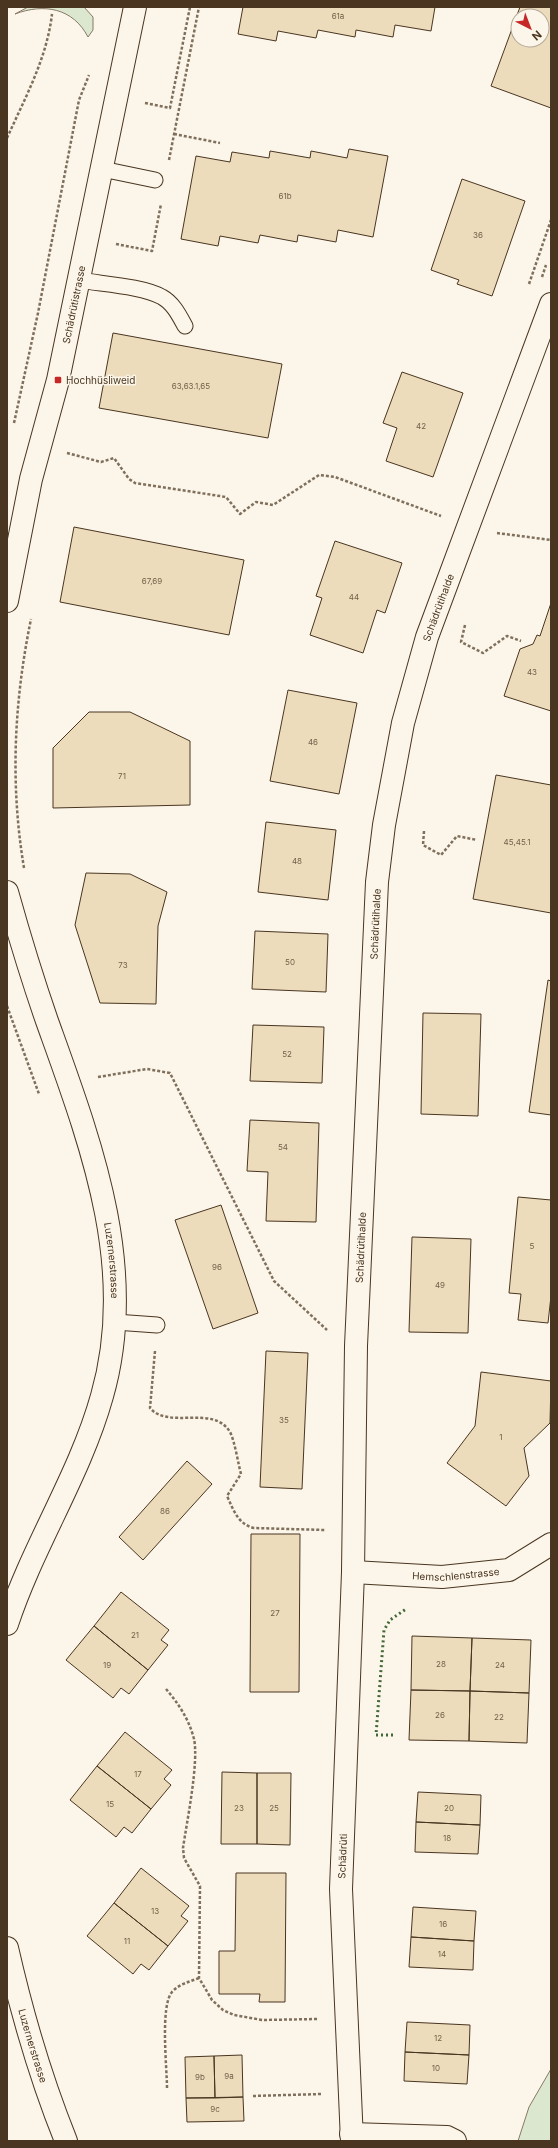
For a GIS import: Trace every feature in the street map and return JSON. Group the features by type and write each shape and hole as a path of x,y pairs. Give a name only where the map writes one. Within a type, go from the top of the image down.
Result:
{"street":[{"name":"Schädrütistrasse","path":"7,601 31,479 58,380 135,7"},
{"name":"Schädrütihalde","path":"353,1572 357,1338 377,882 384,825 403,723 427,637 551,304"},
{"name":"Luzernerstrasse","path":"7,892 25,955 70,1083 101,1185 111,1240 115,1277 115,1322 103,1394 89,1437 24,1579 7,1624"},
{"name":"Hemschlenstrasse","path":"353,1572 442,1577 509,1570 551,1544"},
{"name":"Schädrüti","path":"351,2138 341,1889 353,1572"},
{"name":"Luzernerstrasse","path":"7,1948 19,2003 53,2110 66,2141"},
{"path":"351,2138 447,2137 455,2141"}],"lane":[{"path":"102,169 155,180"},
{"path":"79,280 148,291 163,297 177,311 185,326"},
{"path":"115,1322 157,1325"}],"path":[{"path":"143,103 170,108 190,7"},
{"path":"168,165 199,7"},
{"path":"7,138 31,86 49,37 52,14"},
{"path":"12,430 38,313 79,100 92,69"},
{"path":"174,134 220,143"},
{"path":"108,243 152,251 162,196"},
{"path":"528,288 551,220"},
{"path":"67,453 101,462 114,458 129,479 135,483 226,497 240,514 256,502 273,505 320,475 335,476 444,518"},
{"path":"492,532 551,540"},
{"path":"25,873 15,798 15,747 22,661 32,616"},
{"path":"466,620 461,642 483,653 507,636 521,641"},
{"path":"424,831 423,845 441,855 456,836 477,840"},
{"path":"7,1006 42,1100"},
{"path":"94,1078 147,1069 170,1074 274,1281 331,1334"},
{"path":"157,1325 150,1408 154,1413 167,1417 210,1419 221,1424 230,1432 241,1474 226,1496 241,1522 245,1526 254,1528 354,1531"},
{"path":"166,1689 179,1704 194,1740 194,1760 183,1848 184,1858 200,1886 199,1978 212,2000 223,2010 234,2015 262,2020 346,2019"},
{"path":"167,2088 165,2026 167,2002 172,1993 181,1985 199,1978"},
{"path":"253,2096 349,2093"}],"green space":[{"path":"28,7 84,7 93,17 93,30 88,37 82,27 74,20 57,10 37,9 15,14"},
{"path":"551,2069 551,2141 518,2141 529,2107"}],"building":[{"path":"243,7 435,7 431,31 395,25 393,37 356,30 355,37 318,30 316,38 278,31 276,41 238,34"},
{"path":"520,7 551,7 551,108 491,86 510,34 510,48 550,48 550,8"},
{"path":"349,149 388,156 373,237 338,230 336,242 298,235 297,242 260,235 258,243 220,236 218,246 181,239 196,156 230,162 232,152 269,158 270,151 310,158 311,151 347,158"},
{"path":"462,179 525,201 492,296 457,284 459,280 431,270"},
{"path":"113,333 282,364 268,438 99,408"},
{"path":"402,372 463,393 433,477 386,461 397,428 383,423"},
{"path":"74,527 244,560 229,635 60,602"},
{"path":"335,541 402,563 385,613 377,610 363,653 310,635 322,598 316,596"},
{"path":"551,603 551,711 504,696 520,649 533,644 537,635 540,636"},
{"path":"288,690 357,703 339,794 270,781"},
{"path":"89,712 130,712 190,741 190,805 53,808 53,748"},
{"path":"496,775 551,785 551,913 473,899"},
{"path":"266,822 336,830 328,900 258,892"},
{"path":"86,873 130,874 167,892 158,926 156,1004 100,1003 75,925"},
{"path":"255,931 328,934 326,992 252,989"},
{"path":"548,980 551,981 551,1115 529,1112"},
{"path":"423,1013 481,1014 478,1116 421,1114"},
{"path":"253,1025 324,1027 322,1083 250,1081"},
{"path":"250,1120 319,1123 316,1222 266,1221 268,1172 247,1171"},
{"path":"518,1197 551,1200 551,1296 548,1323 518,1320 521,1294 509,1293"},
{"path":"221,1205 258,1313 213,1329 175,1220"},
{"path":"412,1237 471,1239 468,1333 409,1332"},
{"path":"266,1351 308,1353 302,1489 260,1487"},
{"path":"481,1372 551,1381 550,1423 524,1448 529,1476 506,1506 447,1463 475,1426"},
{"path":"187,1461 212,1484 143,1560 119,1537"},
{"path":"251,1534 300,1534 299,1692 250,1692"},
{"path":"121,1592 169,1630 161,1640 168,1645 148,1670 94,1626"},
{"path":"94,1626 148,1670 129,1694 121,1688 113,1698 66,1660"},
{"path":"412,1636 472,1638 470,1691 411,1690"},
{"path":"472,1638 531,1640 529,1693 470,1691"},
{"path":"411,1690 470,1691 469,1741 409,1740"},
{"path":"470,1691 529,1693 527,1743 469,1741"},
{"path":"125,1732 172,1770 164,1779 171,1785 151,1809 97,1766"},
{"path":"97,1766 151,1809 132,1833 124,1827 116,1837 70,1800"},
{"path":"222,1772 257,1773 257,1844 221,1844"},
{"path":"257,1773 291,1773 290,1845 257,1844"},
{"path":"418,1792 481,1795 480,1825 416,1822"},
{"path":"416,1822 480,1825 478,1854 415,1852"},
{"path":"141,1868 189,1906 181,1916 188,1921 168,1946 114,1903"},
{"path":"236,1873 286,1873 285,2002 259,2002 260,1994 219,1994 219,1951 235,1951"},
{"path":"114,1903 168,1946 149,1970 141,1964 133,1974 87,1936"},
{"path":"413,1907 476,1911 474,1941 411,1937"},
{"path":"411,1937 474,1941 473,1970 409,1967"},
{"path":"407,2022 470,2025 469,2055 405,2052"},
{"path":"405,2052 469,2055 467,2084 404,2081"},
{"path":"242,2055 243,2097 215,2098 214,2056"},
{"path":"214,2056 215,2098 186,2098 185,2057"},
{"path":"243,2097 244,2121 187,2122 186,2098"}],"hedge":[{"path":"393,1735 376,1735 384,1630 390,1620 406,1609"}],"place":[{"name":"Hochhüsliweid","path":"58,380"}]}
